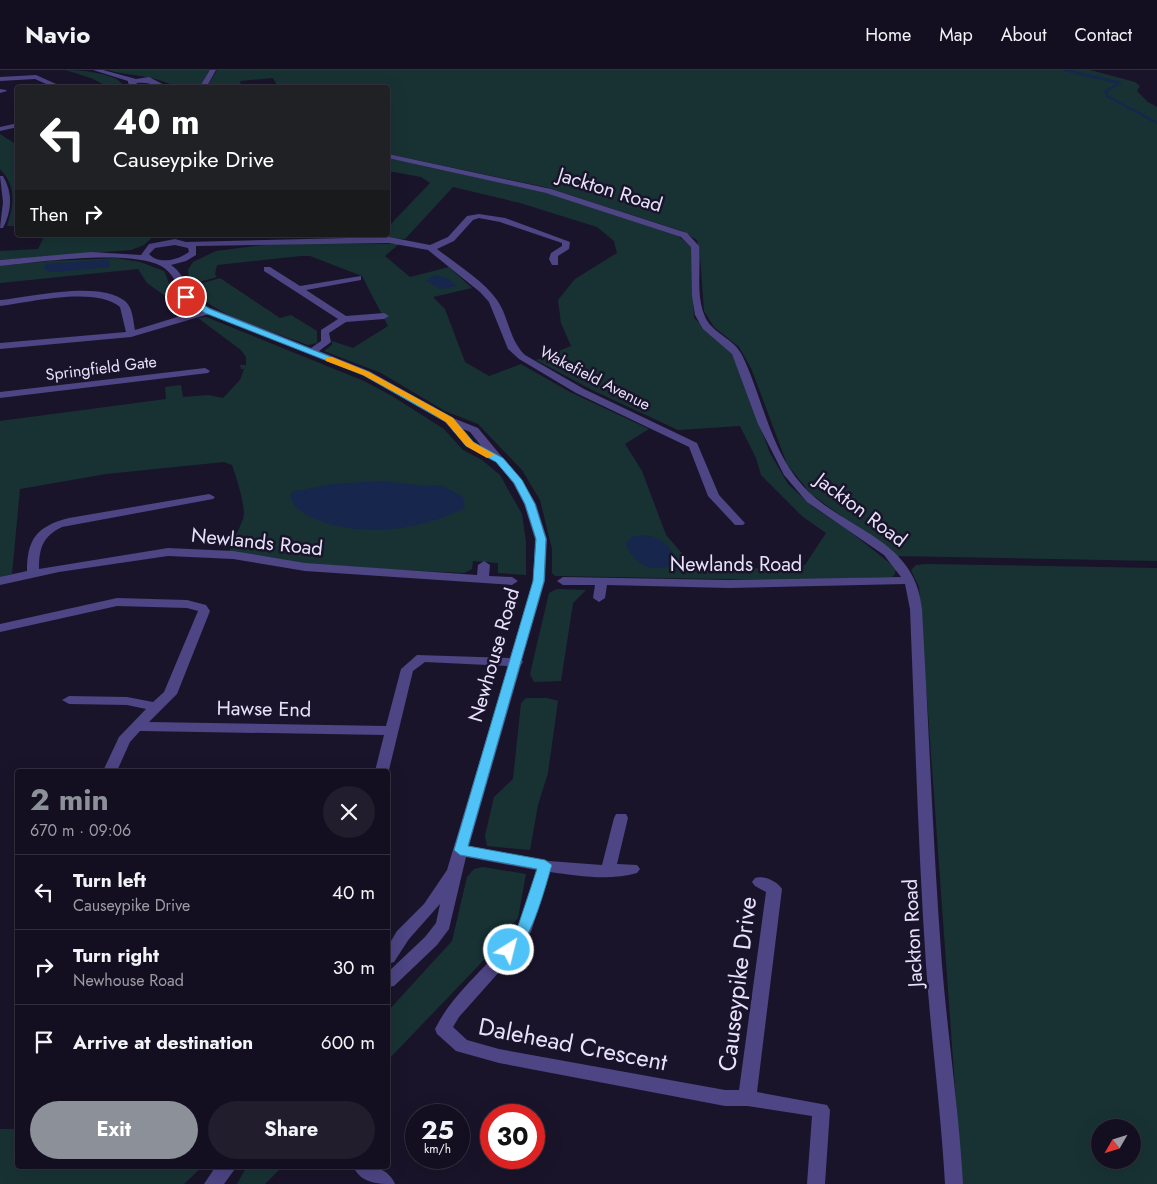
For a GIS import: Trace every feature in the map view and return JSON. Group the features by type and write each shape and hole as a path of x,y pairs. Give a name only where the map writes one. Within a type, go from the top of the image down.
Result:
{"street":[{"path":"96,70 134,85 153,80 162,85"},
{"path":"204,85 213,70"},
{"path":"0,79 36,77 55,85"},
{"path":"0,129 15,126"},
{"name":"Jackton Road","path":"390,156 548,191 684,235 695,246 698,311 708,328 732,346 737,354 777,453 790,477 799,489 815,503 898,562 910,580 917,631 939,1027 951,1124 954,1184"},
{"path":"0,178 7,194 7,204 0,226"},
{"path":"431,248 450,239 470,218 479,216 502,220 566,242 566,247 555,259 541,254"},
{"path":"0,263 149,251 160,237"},
{"path":"173,237 194,249 179,277"},
{"name":"Wakefield Avenue","path":"160,262 268,238 339,238 407,242 431,248 483,290 493,301 513,349 522,357 580,391 684,439 693,445 714,496 739,524"},
{"name":"Wakefield Avenue","path":"149,251 164,243 232,245"},
{"path":"149,251 160,262"},
{"name":"Newhouse Road","path":"160,262 171,268 179,277 186,297 208,311 366,374 449,420 470,444 500,460 518,482 530,504 541,539 539,581 517,662 460,850 443,925 431,941 390,980"},
{"path":"267,269 344,319"},
{"path":"276,275 288,272"},
{"path":"299,289 358,278"},
{"path":"0,303 84,294 112,297 125,307 131,334"},
{"path":"0,346 131,334 208,311"},
{"path":"311,352 326,342 324,332 344,319 384,316"},
{"name":"Springfield Gate","path":"0,395 172,379 205,371"},
{"path":"33,574 32,555 38,538 47,528 144,503 208,497"},
{"name":"Newlands Road","path":"0,581 168,552 233,555 305,567 512,580"},
{"path":"483,578 484,565"},
{"name":"Newlands Road","path":"563,580 729,584 910,580"},
{"path":"599,598 601,582"},
{"path":"0,628 117,602 186,604 202,608 204,611 170,694 124,740 111,769"},
{"path":"383,769 407,669 416,661 422,658 517,662"},
{"path":"69,700 127,701 155,708"},
{"name":"Hawse End","path":"136,726 392,732"},
{"path":"608,872 620,818"},
{"path":"460,850 545,865 608,872 632,869"},
{"name":"Dalehead Crescent","path":"545,865 524,928 509,950 454,1012 443,1029 462,1046 499,1056 725,1098 747,1098 821,1110 816,1184"},
{"name":"Newhouse Road","path":"390,955 403,935 429,908 455,868"},
{"name":"Causeypike Drive","path":"747,1098 774,889 760,882"},
{"path":"213,1184 226,1169"},
{"path":"366,1169 386,1184"}],"green space":[{"path":"66,70 105,75 118,80 122,84 105,85"},
{"path":"107,70 211,70 202,85 172,85 148,77"},
{"path":"217,70 1090,70 1135,82 1140,86 1137,91 1148,102 1157,107 1157,561 896,556 811,494 787,464 751,368 739,347 714,327 704,311 700,255 697,240 682,231 545,187 390,154 390,85 277,85 273,78 240,81 241,85 208,85"},
{"path":"0,134 15,144 15,226 7,226 11,211 12,189 0,169"},
{"path":"390,157 555,195 678,236 691,246 694,318 731,351 770,453 788,484 813,507 848,530 896,568 895,574 892,577 785,580 555,576 552,573 552,549 540,500 522,470 478,424 445,411 381,373 324,351 332,345 332,341 353,348 388,326 362,276 310,256 301,256 217,265 215,274 217,277 189,285 188,270 193,262 216,251 270,244 399,244 385,256 410,277 449,267 472,288 433,297 445,309 465,362 489,376 521,364 570,392 649,429 625,444 642,471 666,535 692,565 744,569 805,565 826,533 803,517 761,475 756,458 740,426 678,430 592,390 536,360 571,346 561,323 558,300 575,279 617,253 614,241 597,227 520,203 453,187 405,239 347,237 390,237 390,225 430,183 421,177 390,171"},
{"path":"44,237 153,237 144,245 131,250 0,260 0,251 38,249"},
{"path":"116,258 140,262 164,271 174,294 192,311 189,313 147,283 138,269 0,283 0,266 50,261"},
{"path":"220,278 280,318 291,315 317,331 317,343 308,345 229,315 201,298 190,287"},
{"path":"206,317 364,381 392,396 444,429 463,450 482,460 500,475 522,514 526,542 526,575 498,573 498,563 473,561 472,569 464,573 322,566 229,552 243,519 244,508 232,465 224,462 106,474 20,489 12,574 0,578 0,421 166,399 165,387 181,385 183,397 208,395 223,398 240,380 244,369 241,369 240,365 246,365 246,357 241,350 198,318"},
{"path":"926,564 1157,568 1157,1184 962,1184 919,587 911,570 916,565"},
{"path":"557,589 586,590 573,603 561,681 534,682 530,674 549,593"},
{"path":"526,698 547,698 558,701 548,773 538,805 530,850 487,846 485,836 494,797 513,779 521,703"},
{"path":"483,867 526,874 518,918 480,964 390,1058 390,1009 452,941 467,877 474,869"},
{"path":"0,1129 15,1129 15,1169 200,1169 184,1184 0,1184"},
{"path":"245,1169 280,1169 265,1184 237,1184"}],"water":[{"path":"110,261 110,267 56,272 48,272 44,269 45,264"},
{"path":"435,275 449,279 457,286 441,289 426,281"},
{"path":"382,481 424,486 442,485 463,497 465,508 447,516 408,527 368,530 329,524 311,517 296,507 291,497 291,492 333,484"},
{"path":"648,535 670,549 675,557 672,565 664,568 651,568 640,563 630,553 626,546 627,541 634,536"}],"waterway":[{"path":"1065,70 1120,83 1106,91 1107,96 1157,123"}],"slow traffic":[{"path":"329,359 403,392 449,420 464,439 490,455"}],"route":[{"path":"186,297 195,305 208,311 366,374 403,392 449,420 470,444 500,460 518,482 530,504 541,539 539,581 460,850 545,865 524,928 509,950"}]}
